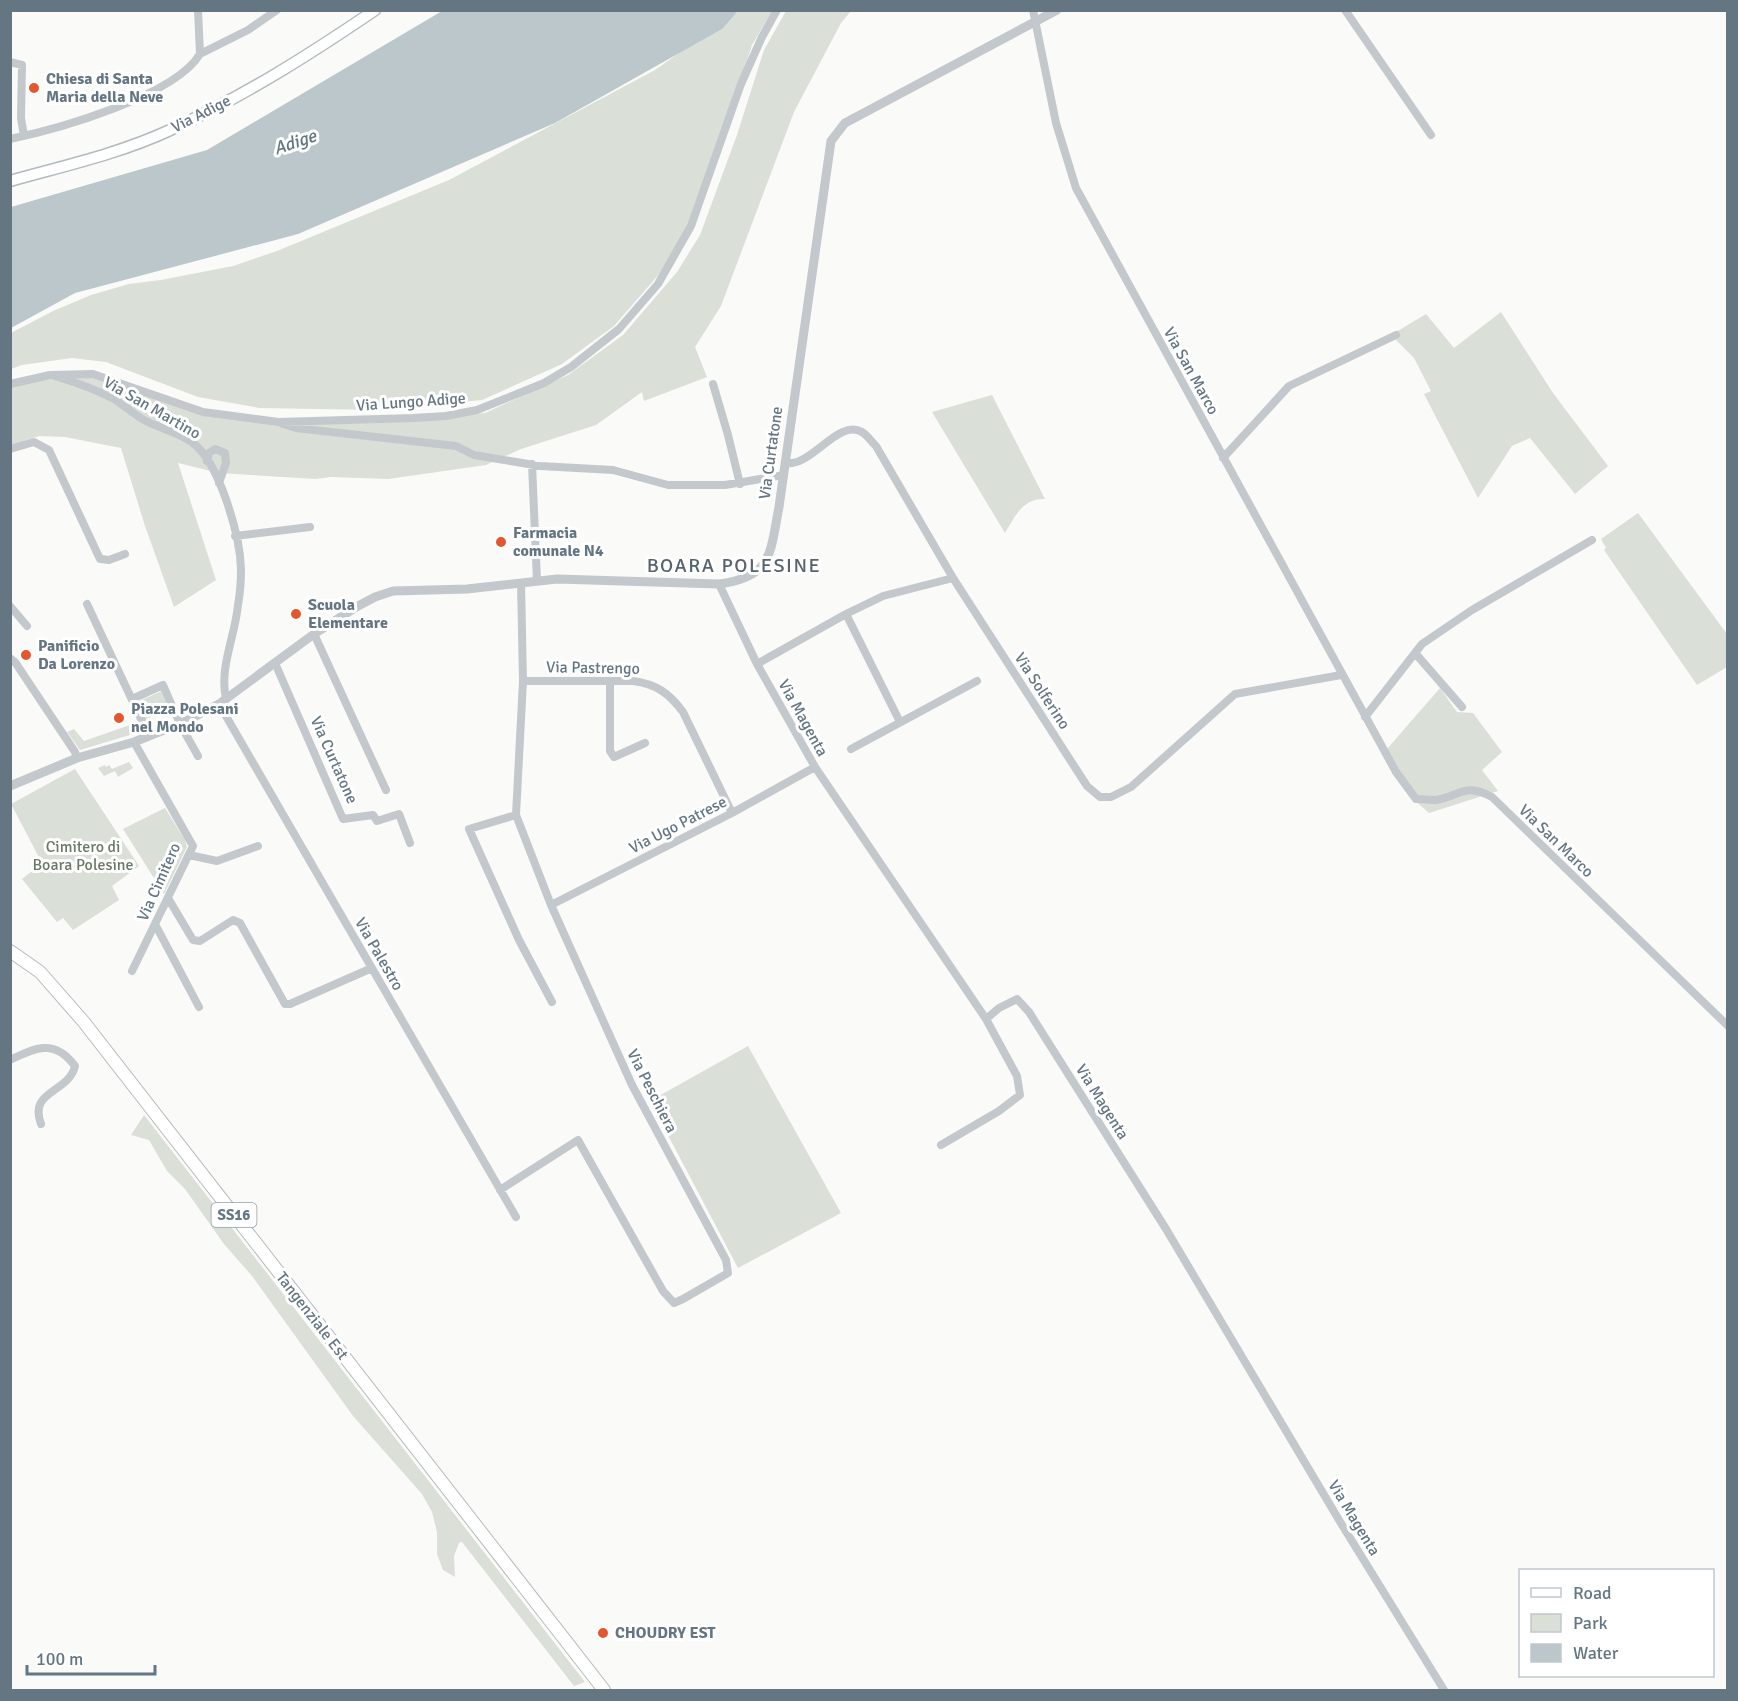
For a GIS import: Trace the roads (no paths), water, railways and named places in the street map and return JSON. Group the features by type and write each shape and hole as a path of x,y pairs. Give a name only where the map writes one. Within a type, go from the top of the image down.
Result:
{"main road":[{"name":"Via Adige","path":"10,181 102,156 167,131 288,66 375,10"},
{"name":"Tangenziale Est","path":"10,951 40,972 83,1021 604,1690"}],"street":[{"path":"198,10 200,54"},
{"path":"10,139 94,117 161,86 189,68 200,54 248,30 277,10"},
{"name":"Via Lungo Adige","path":"10,384 50,375 93,374 203,412 279,422 413,418 477,410 544,383 619,329 658,284 691,226 741,84 777,10"},
{"name":"Via San Marco","path":"1033,10 1056,123 1076,188 1341,675 1396,771 1416,799 1436,800 1457,792 1478,790 1492,798 1728,1026"},
{"name":"Via Curtatone","path":"10,786 77,758 134,742 180,724 222,702 314,634 358,606 393,591 467,589 537,580 595,579 719,584 745,579 758,572 766,561 773,537 784,475 831,141 844,123 1057,10"},
{"path":"1345,10 1431,135"},
{"path":"10,62 22,65 21,118 24,136"},
{"path":"1223,458 1289,386 1396,335"},
{"name":"Via San Martino","path":"50,375 82,384 114,400 142,419 193,443 207,461 219,483 225,495 241,568 238,607 228,647 222,702"},
{"path":"713,384 740,484"},
{"path":"279,422 296,428 456,446 474,455 532,464 613,470 668,485 740,484 784,475"},
{"name":"Via Solferino","path":"785,464 801,461 838,435 848,431 863,433 876,446 953,578 1087,786 1100,798 1111,797 1131,787 1235,694 1341,675"},
{"path":"10,449 34,442 49,450 100,559 109,560 125,554"},
{"path":"207,461 209,453 215,449 225,453 226,464 219,483"},
{"path":"532,464 537,580"},
{"path":"235,536 310,527"},
{"path":"1365,717 1422,644 1472,610 1592,540"},
{"path":"757,664 883,596 953,578"},
{"name":"Via Peschiera","path":"500,1190 578,1140 663,1291 674,1303 728,1273 726,1260 632,1085 551,905 516,815 523,681 521,583"},
{"name":"Via Magenta","path":"719,584 757,664 815,766 986,1019 999,1008 1017,999 1029,1012 1166,1228 1339,1520 1444,1690"},
{"path":"87,604 149,736"},
{"path":"10,606 27,626"},
{"path":"846,614 900,722"},
{"name":"Via Curtatone","path":"314,634 386,790"},
{"path":"1415,653 1462,707"},
{"path":"10,658 15,662 77,758"},
{"name":"Via Curtatone","path":"274,663 344,819 373,815 377,821 399,814 410,843"},
{"name":"Via Pastrengo","path":"523,681 645,682 663,690 682,712 732,813"},
{"path":"610,681 610,751 614,757 645,742"},
{"path":"850,748 977,681"},
{"path":"132,699 163,685 180,724 198,756"},
{"name":"Via Palestro","path":"222,702 516,1217"},
{"name":"Via Cimitero","path":"132,971 193,846 134,742"},
{"name":"Via Ugo Patrese","path":"551,905 732,813 815,766"},
{"path":"516,815 469,829 519,940 552,1002"},
{"path":"189,855 217,861 258,846"},
{"path":"168,898 193,940 200,940 233,921 240,923 285,1004 290,1004 372,968"},
{"path":"155,924 199,1007"},
{"path":"941,1145 999,1111 1020,1095 1017,1076 986,1019"},
{"path":"10,1060 38,1047 54,1049 70,1059 75,1066 68,1080 45,1096 39,1107 38,1117 41,1124"}],"water":[{"name":"Adige","path":"442,11 738,11 722,29 555,123 298,234 75,293 11,328 11,207 207,150"}],"place":[{"name":"Chiesa di Santa Maria della Neve","path":"34,88"},
{"name":"Farmacia comunale N4","path":"501,542"},
{"name":"Scuola Elementare","path":"296,614"},
{"name":"Panificio Da Lorenzo","path":"26,655"},
{"name":"Piazza Polesani nel Mondo","path":"119,718"},
{"name":"CHOUDRY EST","path":"603,1633"}],"district":[{"name":"BOARA POLESINE","path":"734,565"}],"park label":[{"name":"Cimitero di Boara Polesine","path":"83,856"}]}
